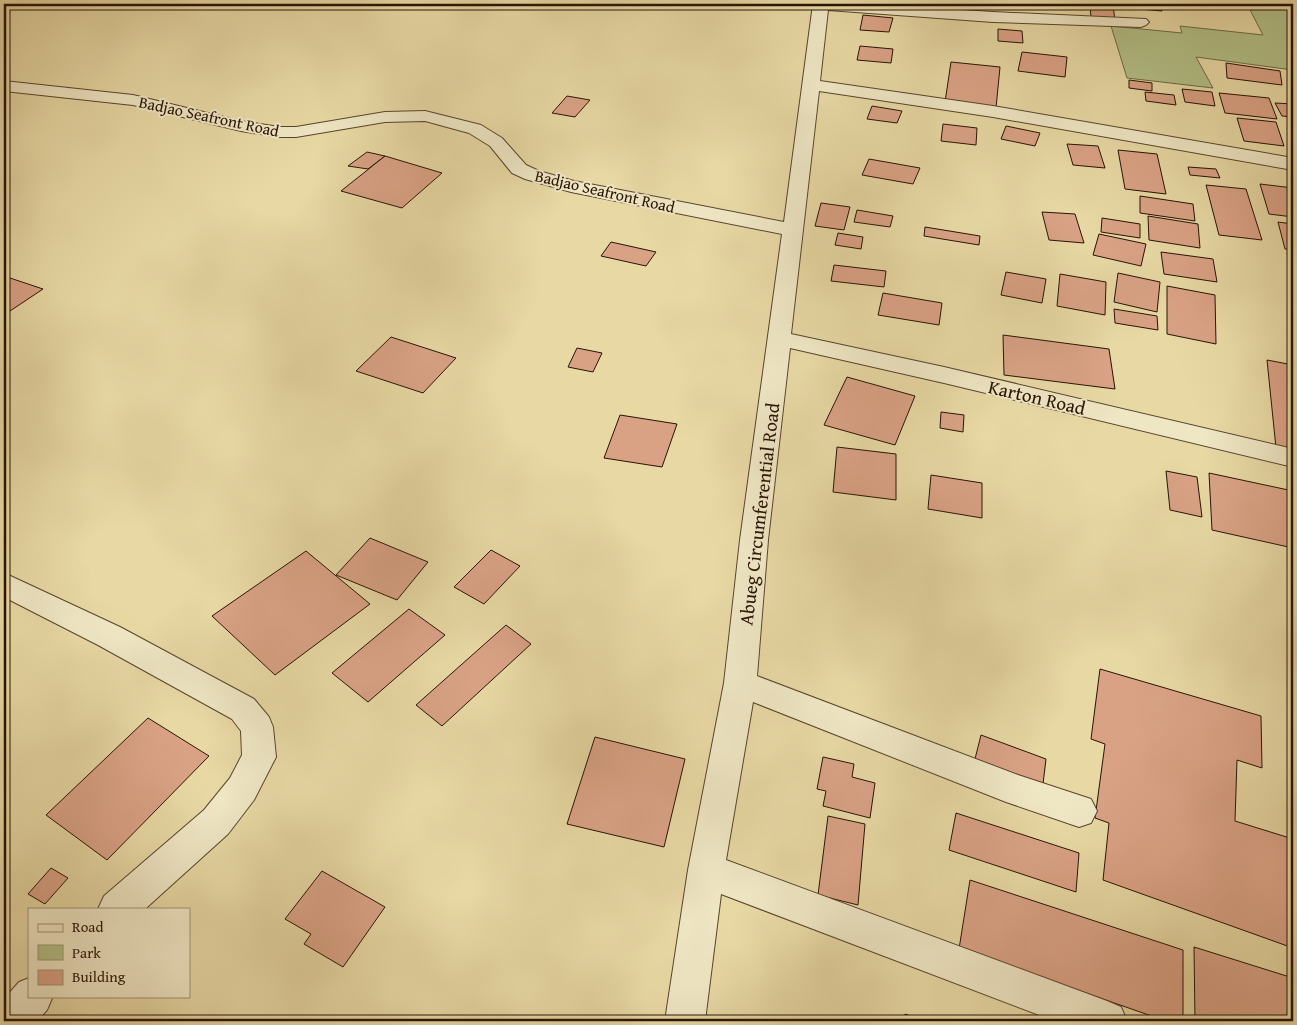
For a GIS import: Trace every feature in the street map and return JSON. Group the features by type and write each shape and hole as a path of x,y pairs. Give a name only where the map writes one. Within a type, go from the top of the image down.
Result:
{"street":[{"path":"821,4 993,17 1141,22"},
{"name":"Abueg Circumferential Road","path":"685,1021 706,870 740,683 754,540 821,4"},
{"path":"812,85 967,107 1293,164"},
{"name":"Badjao Seafront Road","path":"11,88 133,100 241,126 279,132 296,132 385,117 425,116 476,130 496,142 519,169 532,175 571,186 793,230"},
{"name":"Karton Road","path":"780,339 944,375 1293,458"},
{"path":"4,584 109,636 243,710 257,727 258,757 242,790 216,822 118,908"},
{"path":"740,683 1018,791 1079,811"},
{"path":"706,870 1106,1021"},
{"path":"11,1021 31,998"}],"green space":[{"path":"1247,4 1293,4 1293,70 1196,57 1213,88 1127,78 1111,26 1182,33 1180,26 1263,35"}],"building":[{"path":"900,4 934,4 934,12 900,10"},
{"path":"938,4 960,6 960,13 938,11"},
{"path":"1090,4 1113,6 1115,20 1091,18"},
{"path":"1138,4 1160,4 1162,11 1139,9"},
{"path":"863,15 893,18 889,32 860,30"},
{"path":"998,29 1022,31 1023,43 998,41"},
{"path":"860,46 893,49 891,63 857,60"},
{"path":"1022,52 1067,57 1065,77 1018,71"},
{"path":"951,62 1000,67 996,108 945,102"},
{"path":"1226,63 1280,71 1282,85 1227,78"},
{"path":"1129,80 1152,83 1152,91 1129,88"},
{"path":"1182,89 1212,92 1215,106 1185,102"},
{"path":"1145,92 1174,95 1176,105 1146,101"},
{"path":"1219,93 1269,98 1277,119 1225,113"},
{"path":"567,96 590,100 575,117 552,113"},
{"path":"1275,103 1293,104 1293,117 1282,116"},
{"path":"872,106 902,111 897,123 867,119"},
{"path":"1237,118 1276,122 1284,146 1244,141"},
{"path":"943,124 977,128 976,145 941,141"},
{"path":"1006,126 1040,133 1035,146 1001,139"},
{"path":"1067,144 1098,146 1105,168 1073,165"},
{"path":"1118,150 1157,154 1166,194 1125,189"},
{"path":"367,152 385,156 368,169 348,166"},
{"path":"385,156 442,173 402,208 341,191"},
{"path":"869,159 920,168 913,184 862,175"},
{"path":"1188,167 1216,169 1220,178 1190,175"},
{"path":"1260,184 1293,188 1293,217 1269,214"},
{"path":"1206,185 1246,189 1262,240 1219,235"},
{"path":"1140,196 1193,204 1195,221 1140,213"},
{"path":"821,203 850,207 844,230 815,226"},
{"path":"857,210 893,216 890,227 854,222"},
{"path":"1042,212 1075,214 1084,243 1049,240"},
{"path":"1148,216 1198,224 1200,248 1149,240"},
{"path":"1102,218 1140,224 1140,238 1101,232"},
{"path":"1278,222 1293,224 1293,250 1285,249"},
{"path":"925,227 980,236 979,245 924,236"},
{"path":"838,233 863,237 861,249 835,245"},
{"path":"1099,234 1146,244 1141,266 1093,255"},
{"path":"611,242 656,252 646,266 601,256"},
{"path":"1161,252 1213,259 1217,282 1164,274"},
{"path":"1287,253 1293,253 1293,274"},
{"path":"834,265 886,271 884,287 831,281"},
{"path":"1006,272 1046,279 1042,303 1001,295"},
{"path":"1118,273 1160,282 1157,312 1114,302"},
{"path":"1060,274 1106,282 1105,315 1057,306"},
{"path":"4,276 43,289 4,315"},
{"path":"1167,286 1215,295 1216,344 1167,334"},
{"path":"883,293 942,303 939,325 878,315"},
{"path":"1114,309 1157,316 1158,330 1115,323"},
{"path":"1003,335 1109,349 1115,389 1004,375"},
{"path":"391,337 456,358 423,393 356,371"},
{"path":"577,348 602,353 593,372 568,367"},
{"path":"1267,360 1293,365 1293,452 1276,448"},
{"path":"847,377 915,396 895,445 824,425"},
{"path":"941,412 964,415 963,432 940,428"},
{"path":"620,415 677,424 662,467 604,458"},
{"path":"837,447 896,454 896,500 833,492"},
{"path":"1166,471 1197,477 1202,517 1170,510"},
{"path":"1209,473 1293,491 1293,548 1212,530"},
{"path":"931,475 982,483 982,518 928,509"},
{"path":"370,538 428,562 397,600 336,575"},
{"path":"491,550 520,566 484,604 454,587"},
{"path":"306,551 370,604 275,675 212,616"},
{"path":"409,609 445,635 368,702 332,673"},
{"path":"506,625 531,644 442,726 416,705"},
{"path":"1100,669 1261,716 1262,768 1237,760 1235,821 1293,839 1293,948 1103,880 1109,823 1095,818 1105,744 1091,739"},
{"path":"148,718 209,756 107,860 46,815"},
{"path":"981,735 1046,759 1043,784 975,759"},
{"path":"595,737 685,759 664,847 567,824"},
{"path":"823,757 854,764 852,777 875,783 870,818 823,806 826,791 817,789"},
{"path":"956,813 1079,853 1076,892 949,850"},
{"path":"828,816 865,824 858,905 818,895"},
{"path":"51,868 68,878 45,904 28,894"},
{"path":"322,871 385,907 343,967 304,944 311,934 285,919"},
{"path":"970,880 1183,950 1183,1021 1166,1021 959,949"},
{"path":"1194,947 1293,978 1293,1021 1195,1021"},
{"path":"905,1014 926,1021 904,1021"}]}
